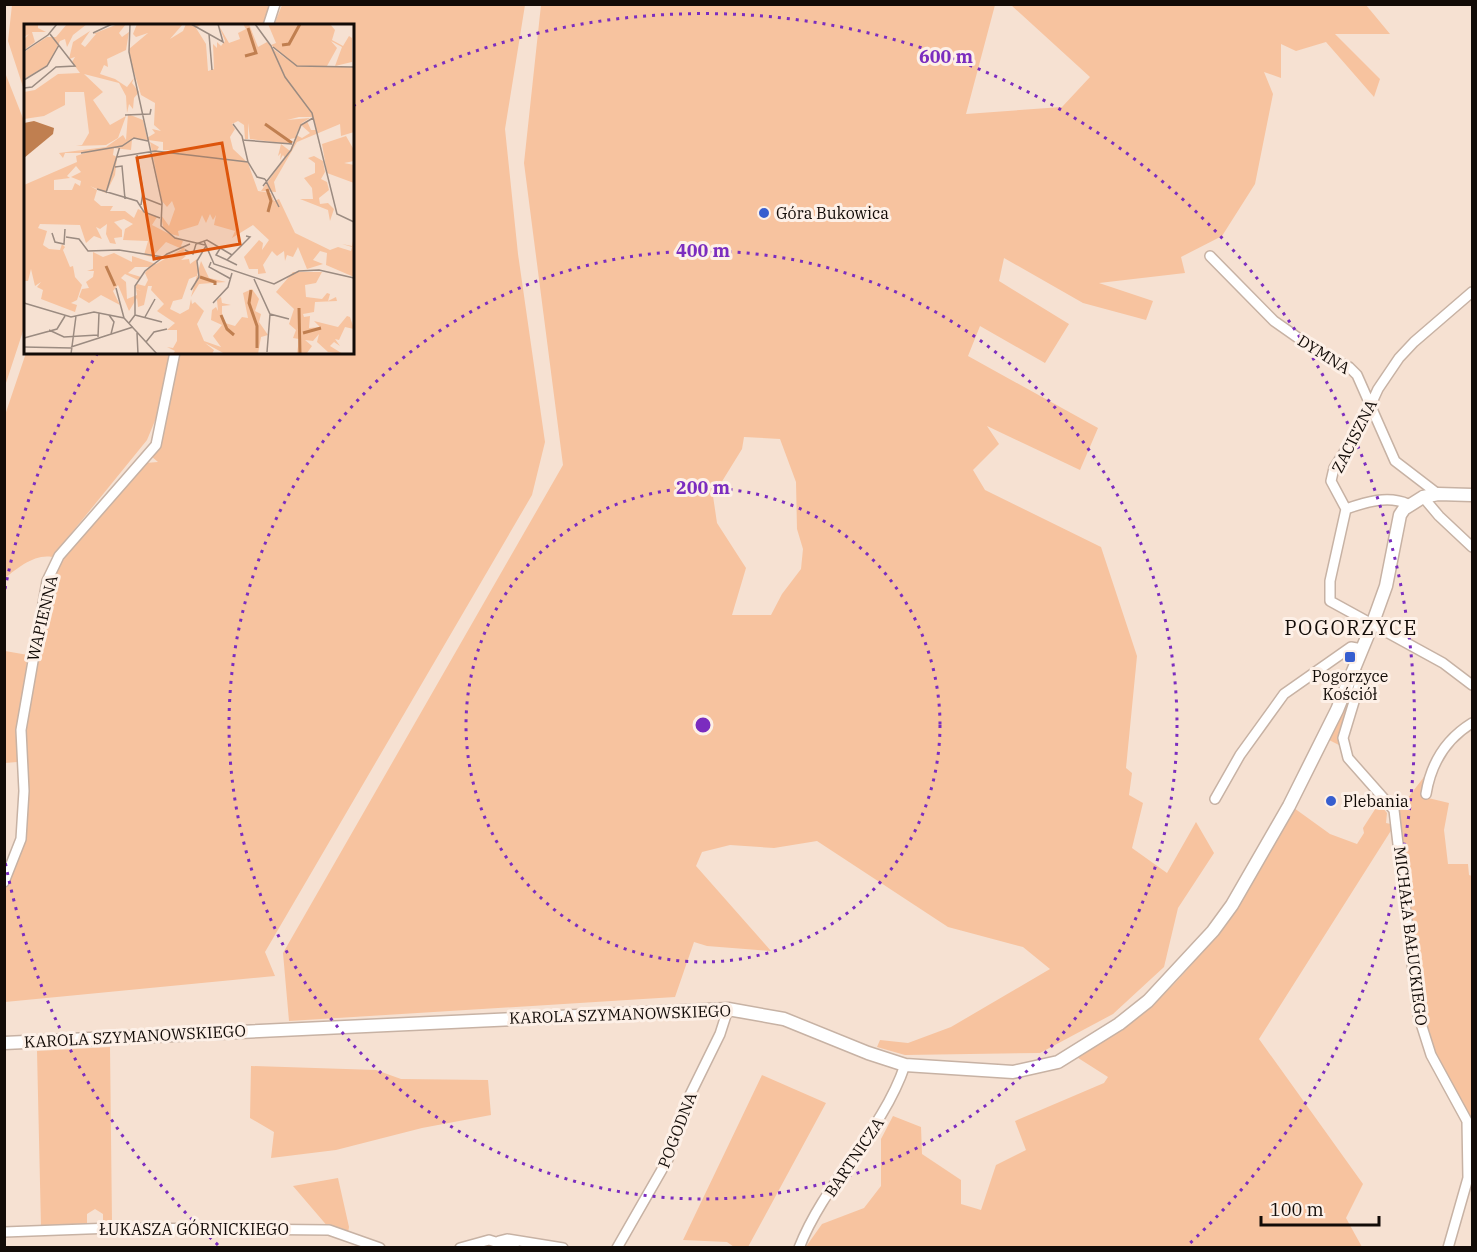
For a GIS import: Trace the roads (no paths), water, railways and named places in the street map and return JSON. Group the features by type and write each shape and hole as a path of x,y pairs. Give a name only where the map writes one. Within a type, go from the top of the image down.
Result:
{"street":[{"path":"269,24 275,4"},
{"name":"DYMNA","path":"1210,256 1274,321 1321,354 1349,367 1364,387 1395,460 1438,494"},
{"name":"ZACISZNA","path":"1346,510 1331,482 1334,468 1371,406 1377,389 1399,358 1473,292"},
{"name":"WAPIENNA","path":"4,882 21,839 24,791 21,730 47,581 59,556 156,444 162,427 175,354"},
{"path":"1473,495 1438,494 1423,497 1408,504 1390,500 1346,510 1330,581 1330,601 1443,663 1473,685"},
{"path":"1423,497 1439,516 1473,547"},
{"name":"KAROLA SZYMANOWSKIEGO","path":"4,1043 728,1009 784,1019 868,1053 905,1065 1013,1072 1058,1062 1119,1024 1148,1000 1213,931 1232,905 1315,757 1353,672 1386,586 1400,515 1408,504"},
{"path":"1215,799 1240,756 1284,694 1351,647 1362,649"},
{"name":"MICHAŁA BAŁUCKIEGO","path":"1353,672 1358,674 1360,682 1343,738 1343,746 1348,758 1394,810 1418,1014 1431,1055 1470,1125 1468,1178 1448,1248"},
{"path":"1426,794 1430,775 1447,741 1473,723"},
{"name":"POGODNA","path":"617,1248 668,1159 688,1099 720,1034 728,1009"},
{"name":"BARTNICZA","path":"799,1248 812,1216 881,1119 905,1065"},
{"name":"ŁUKASZA GÓRNICKIEGO","path":"4,1232 177,1228 329,1230 380,1248"},
{"path":"460,1248 477,1242 507,1239 563,1248"},
{"path":"499,1241 515,1248"}],"place":[{"name":"Góra Bukowica","path":"764,213"},
{"name":"Pogorzyce Kościół","path":"1350,657"},
{"name":"Plebania","path":"1331,801"}],"district":[{"name":"POGORZYCE","path":"1351,627"}]}
